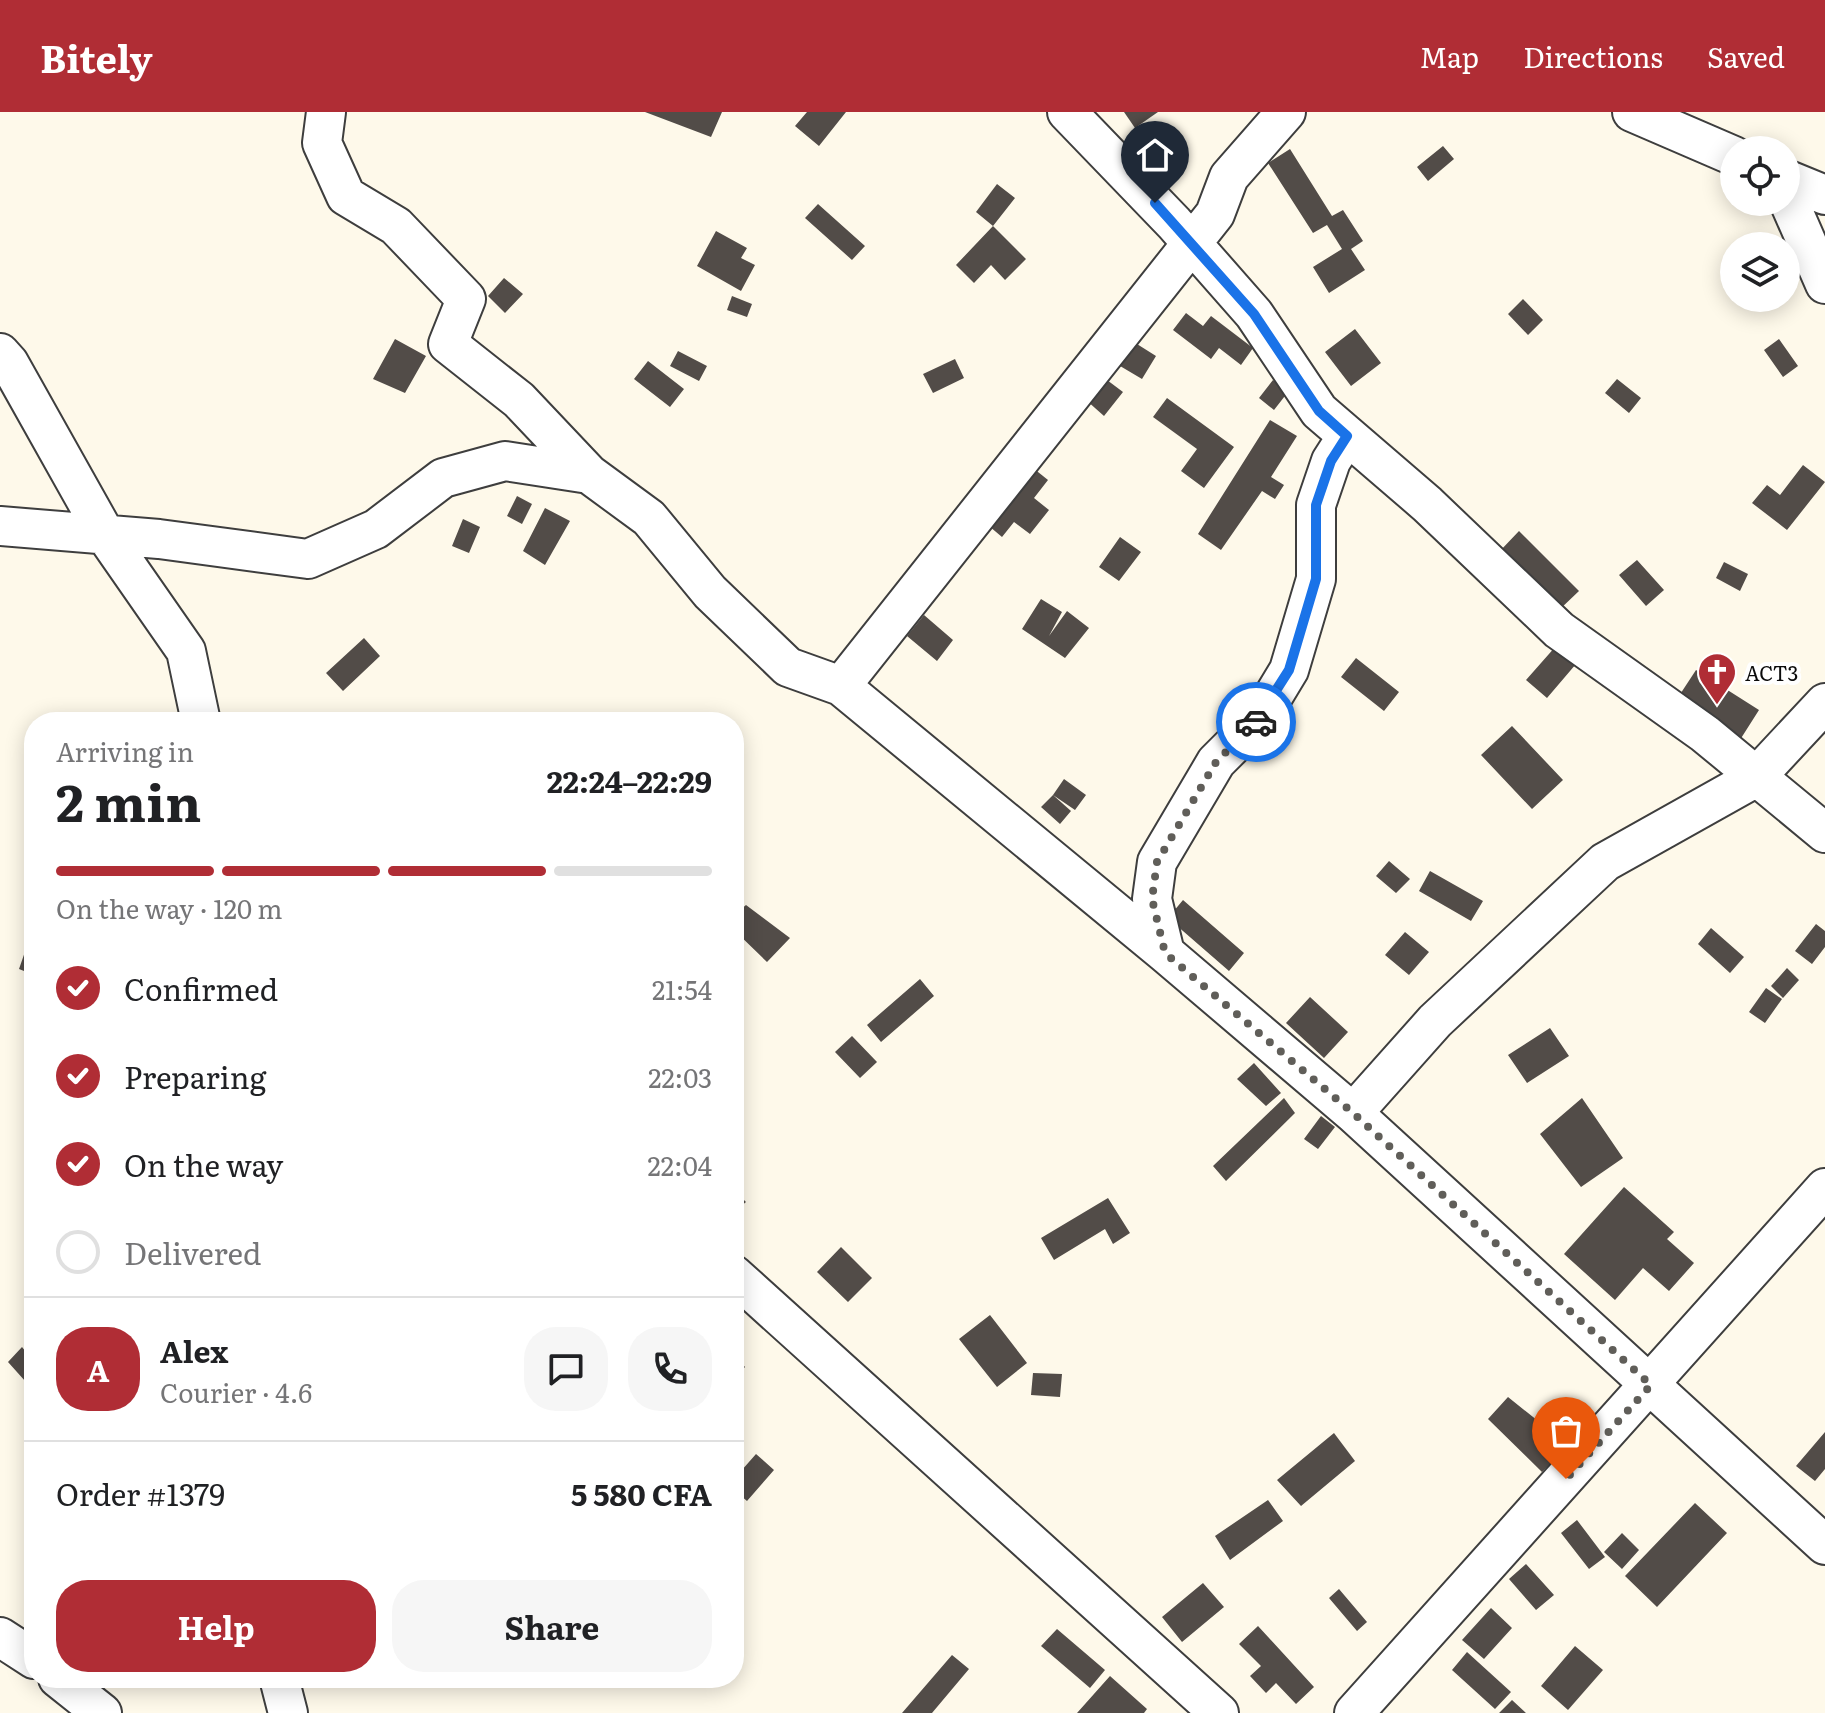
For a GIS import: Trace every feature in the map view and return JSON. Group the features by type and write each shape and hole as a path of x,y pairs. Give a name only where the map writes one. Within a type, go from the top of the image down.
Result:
{"street":[{"path":"326,112 322,143 346,196 396,226 466,299 448,344 519,400 589,474 649,518 710,592 788,667 841,686 1165,953 1353,1113 1825,1545"},
{"path":"1067,112 1254,314 1319,411 1427,504 1559,630 1705,734 1825,833"},
{"path":"841,686 1215,214 1229,177 1286,112"},
{"path":"1632,112 1676,121 1720,148"},
{"path":"1800,185 1825,195"},
{"path":"1795,216 1825,284"},
{"path":"0,353 9,363 106,536 186,651 199,712"},
{"path":"1165,953 1152,899 1157,862 1216,762 1260,718 1289,670 1316,579 1316,505 1331,461 1347,436"},
{"path":"0,526 215,545 308,559 376,529 443,478 505,461 589,474"},
{"path":"1353,1113 1435,1021 1605,862 1755,778 1825,703"},
{"path":"1354,1713 1825,1188"},
{"path":"744,1284 1219,1713"},
{"path":"0,1637 24,1653"},
{"path":"71,1688 102,1713"},
{"path":"282,1688 288,1713"}],"building":[{"path":"645,112 722,112 711,137"},
{"path":"807,112 846,112 819,146 795,126"},
{"path":"1124,112 1158,112 1135,128"},
{"path":"1443,146 1454,159 1428,181 1417,167"},
{"path":"1290,149 1332,216 1343,210 1363,241 1351,249 1365,270 1329,293 1313,267 1342,249 1327,225 1313,233 1268,163"},
{"path":"997,184 1015,198 993,226 976,212"},
{"path":"818,204 865,246 852,260 805,218"},
{"path":"993,226 1026,259 1005,280 991,265 974,283 956,265"},
{"path":"716,231 747,248 741,258 755,265 741,291 697,266"},
{"path":"504,278 523,294 505,313 488,296"},
{"path":"732,296 752,304 747,317 727,310"},
{"path":"1523,299 1543,320 1528,335 1508,314"},
{"path":"1186,313 1203,326 1211,316 1253,348 1241,365 1219,348 1211,359 1173,330"},
{"path":"1355,329 1381,363 1351,386 1325,352"},
{"path":"395,339 426,356 405,393 373,379"},
{"path":"1129,339 1156,356 1142,379 1115,363"},
{"path":"1779,339 1798,366 1783,377 1764,350"},
{"path":"678,351 707,366 699,381 670,366"},
{"path":"955,359 964,378 933,393 923,374"},
{"path":"648,361 684,389 670,407 634,379"},
{"path":"1103,377 1123,392 1104,416 1086,400"},
{"path":"1617,379 1641,398 1629,413 1605,393"},
{"path":"1273,380 1288,392 1274,410 1259,398"},
{"path":"1167,398 1234,447 1204,488 1181,471 1197,449 1153,417"},
{"path":"1270,420 1297,436 1271,477 1284,485 1275,499 1262,491 1221,550 1198,534"},
{"path":"1028,464 1048,480 1034,498 1049,510 1030,534 1014,522 1002,537 983,521"},
{"path":"1803,465 1825,482 1787,530 1752,503 1767,485 1780,495"},
{"path":"517,496 532,504 522,524 507,516"},
{"path":"545,508 570,521 545,565 523,551"},
{"path":"463,519 480,527 469,553 452,546"},
{"path":"1519,531 1579,591 1558,611 1499,552"},
{"path":"1120,537 1141,552 1119,581 1099,567"},
{"path":"1637,560 1664,590 1646,606 1619,575"},
{"path":"1724,562 1748,574 1740,591 1716,578"},
{"path":"1041,599 1062,612 1049,636 1067,611 1089,628 1065,658 1022,629"},
{"path":"924,615 953,640 937,661 907,636"},
{"path":"364,638 380,656 343,691 326,673"},
{"path":"1556,646 1576,664 1547,698 1526,680"},
{"path":"1356,658 1399,692 1384,711 1341,677"},
{"name":"ACT3","path":"1696,670 1759,710 1738,743 1675,702"},
{"path":"1512,726 1563,780 1532,809 1481,755"},
{"path":"1064,779 1086,795 1075,810 1053,795"},
{"path":"1053,795 1071,811 1060,824 1041,807"},
{"path":"1389,861 1410,879 1396,893 1376,876"},
{"path":"1430,871 1483,901 1471,921 1419,891"},
{"path":"1183,900 1244,953 1229,971 1168,918"},
{"path":"746,905 790,938 767,962 744,940"},
{"path":"1816,924 1825,931 1825,947 1812,964 1795,951"},
{"path":"1711,928 1744,957 1730,973 1698,944"},
{"path":"1405,932 1429,952 1409,975 1385,955"},
{"path":"24,955 24,971 19,969"},
{"path":"1787,968 1799,980 1783,998 1771,986"},
{"path":"920,979 934,996 881,1042 867,1025"},
{"path":"1766,988 1782,999 1765,1023 1749,1012"},
{"path":"1310,997 1348,1032 1324,1058 1286,1023"},
{"path":"1550,1028 1569,1056 1527,1083 1508,1055"},
{"path":"852,1036 877,1062 860,1078 835,1052"},
{"path":"1254,1063 1281,1093 1266,1106 1237,1079"},
{"path":"1284,1098 1295,1113 1226,1181 1213,1166"},
{"path":"1582,1098 1623,1158 1581,1187 1540,1134"},
{"path":"1321,1116 1335,1127 1318,1149 1304,1139"},
{"path":"1624,1187 1674,1232 1667,1239 1694,1263 1669,1291 1643,1268 1615,1300 1564,1254"},
{"path":"1108,1198 1130,1233 1113,1244 1105,1229 1054,1260 1041,1238"},
{"path":"841,1247 872,1278 848,1302 817,1272"},
{"path":"990,1315 1027,1363 997,1387 959,1339"},
{"path":"22,1347 24,1380 8,1362"},
{"path":"1033,1373 1062,1374 1060,1397 1031,1395"},
{"path":"1508,1397 1568,1445 1542,1472 1488,1419"},
{"path":"1825,1432 1825,1469 1815,1481 1796,1466"},
{"path":"1334,1433 1355,1461 1301,1506 1277,1480"},
{"path":"756,1454 774,1470 747,1501 744,1498 744,1468"},
{"path":"1268,1500 1283,1521 1230,1560 1215,1536"},
{"path":"1695,1503 1727,1533 1657,1607 1625,1576"},
{"path":"1577,1520 1605,1557 1589,1569 1561,1533"},
{"path":"1622,1533 1639,1550 1622,1569 1604,1552"},
{"path":"1526,1564 1554,1595 1536,1610 1509,1579"},
{"path":"1203,1583 1224,1607 1182,1642 1162,1617"},
{"path":"1339,1589 1367,1622 1357,1631 1329,1598"},
{"path":"1491,1608 1512,1628 1484,1659 1462,1640"},
{"path":"1258,1626 1314,1687 1296,1704 1276,1683 1266,1693 1250,1676 1261,1666 1239,1644"},
{"path":"1057,1629 1105,1670 1090,1688 1041,1646"},
{"path":"1575,1646 1603,1670 1568,1710 1541,1686"},
{"path":"1467,1652 1511,1692 1495,1709 1452,1670"},
{"path":"952,1655 969,1669 932,1713 902,1713"},
{"path":"1110,1676 1147,1709 1144,1713 1077,1713"},
{"path":"1512,1700 1526,1713 1499,1713"}],"way so far":[{"path":"1256,722 1216,762 1187,806 1157,862 1152,899 1165,953 1353,1113 1651,1385 1566,1479"}],"place":[{"name":"ACT3","path":"1717,706"}],"route":[{"path":"1155,203 1254,314 1319,411 1347,436 1331,461 1316,505 1313,539 1316,579 1289,670 1256,722"}]}
